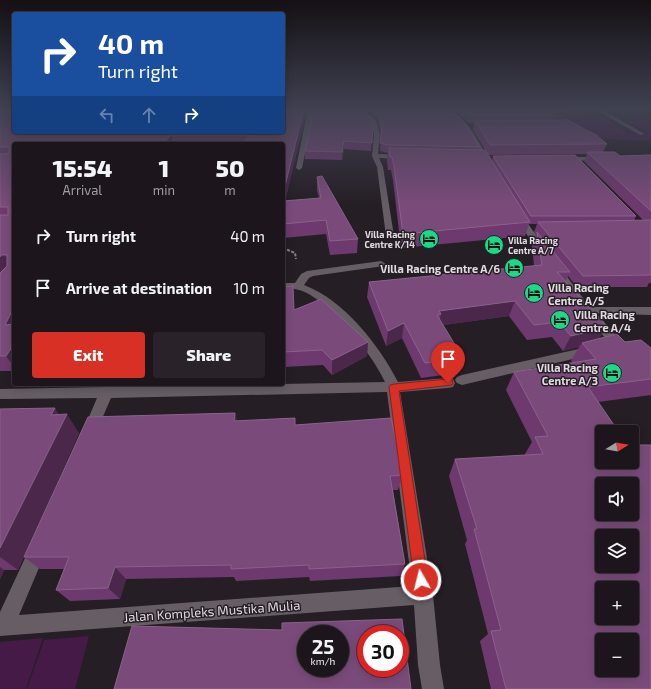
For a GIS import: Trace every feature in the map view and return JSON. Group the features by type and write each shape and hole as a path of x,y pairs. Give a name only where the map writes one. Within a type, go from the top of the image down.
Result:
{"street":[{"path":"300,168 305,141"},
{"path":"376,141 375,156 380,167 390,236"},
{"path":"478,141 493,173"},
{"path":"375,156 413,157"},
{"path":"552,159 612,158"},
{"path":"574,159 585,170"},
{"path":"513,207 525,228 588,312 611,337 623,347"},
{"path":"525,228 541,228"},
{"path":"298,286 305,276 311,273 381,264"},
{"path":"285,286 298,286 324,299 338,311 384,366 394,387 423,595 429,665 433,689"},
{"path":"588,312 651,312"},
{"path":"462,380 594,350 608,345 611,337"},
{"path":"0,394 106,394 394,387 448,383"},
{"path":"84,444 106,394"},
{"path":"2,626 46,531"},
{"name":"Jalan Kompleks Mustika Mulia","path":"2,626 423,595"}],"shaded area":[{"path":"89,636 75,689 27,689 44,640"},
{"path":"43,638 26,689 0,689 0,642"}],"building":[{"path":"0,141 166,141 12,142 12,311 5,325 12,324 12,347 6,356 0,356 0,273 7,266 7,255 1,255 0,257 0,215 8,215 8,207 0,207 0,154 8,154 10,149 8,147 0,147"},
{"path":"296,141 285,186 285,142 244,142"},
{"path":"307,141 344,141 342,152 305,151"},
{"path":"346,141 372,141 372,143"},
{"path":"380,141 476,141 479,147 387,145 380,143"},
{"path":"488,141 604,141 607,144 490,145"},
{"path":"389,148 485,150 530,222 403,234 394,167 392,157 390,157"},
{"path":"587,152 615,152 620,156 651,155 651,211"},
{"path":"575,155 636,216 531,216 493,156"},
{"path":"322,176 358,239 330,241 326,220 285,224 285,201 321,198 317,177"},
{"path":"651,220 651,275 583,276 538,222"},
{"path":"537,232 570,272 557,272 607,327 571,336 559,322 534,325 515,301 439,311 441,314 437,315 463,358 425,363 404,323 388,331 369,282 542,265"},
{"path":"293,286 294,310 321,299 368,342 332,360 322,350 285,352 285,287"},
{"path":"617,334 625,342 641,340 651,348 651,379 588,387 614,425 595,425 595,469 639,469 639,445 651,445 651,689 506,689 491,631 501,630 474,529 477,529 455,459 543,454 535,437 548,436 514,372 596,359 582,343"},
{"path":"55,408 51,415 67,414 0,548 0,409"},
{"path":"235,413 234,421 295,418 295,425 391,418 402,475 390,476 405,564 309,569 309,565 231,569 231,565 115,567 108,588 56,590 69,557 24,557 88,417"},
{"path":"402,619 403,625 357,625 357,677 409,677 409,673 411,689 114,689 132,626 282,630 282,623"}],"place":[{"name":"Villa Racing Centre K/14","path":"429,239"},
{"name":"Villa Racing Centre A/7","path":"494,245"},
{"name":"Villa Racing Centre A/6","path":"514,268"},
{"name":"Villa Racing Centre A/5","path":"534,293"},
{"name":"Villa Racing Centre A/4","path":"560,320"},
{"name":"Villa Racing Centre A/3","path":"612,373"}],"route":[{"path":"421,580 394,387 448,383"}]}
